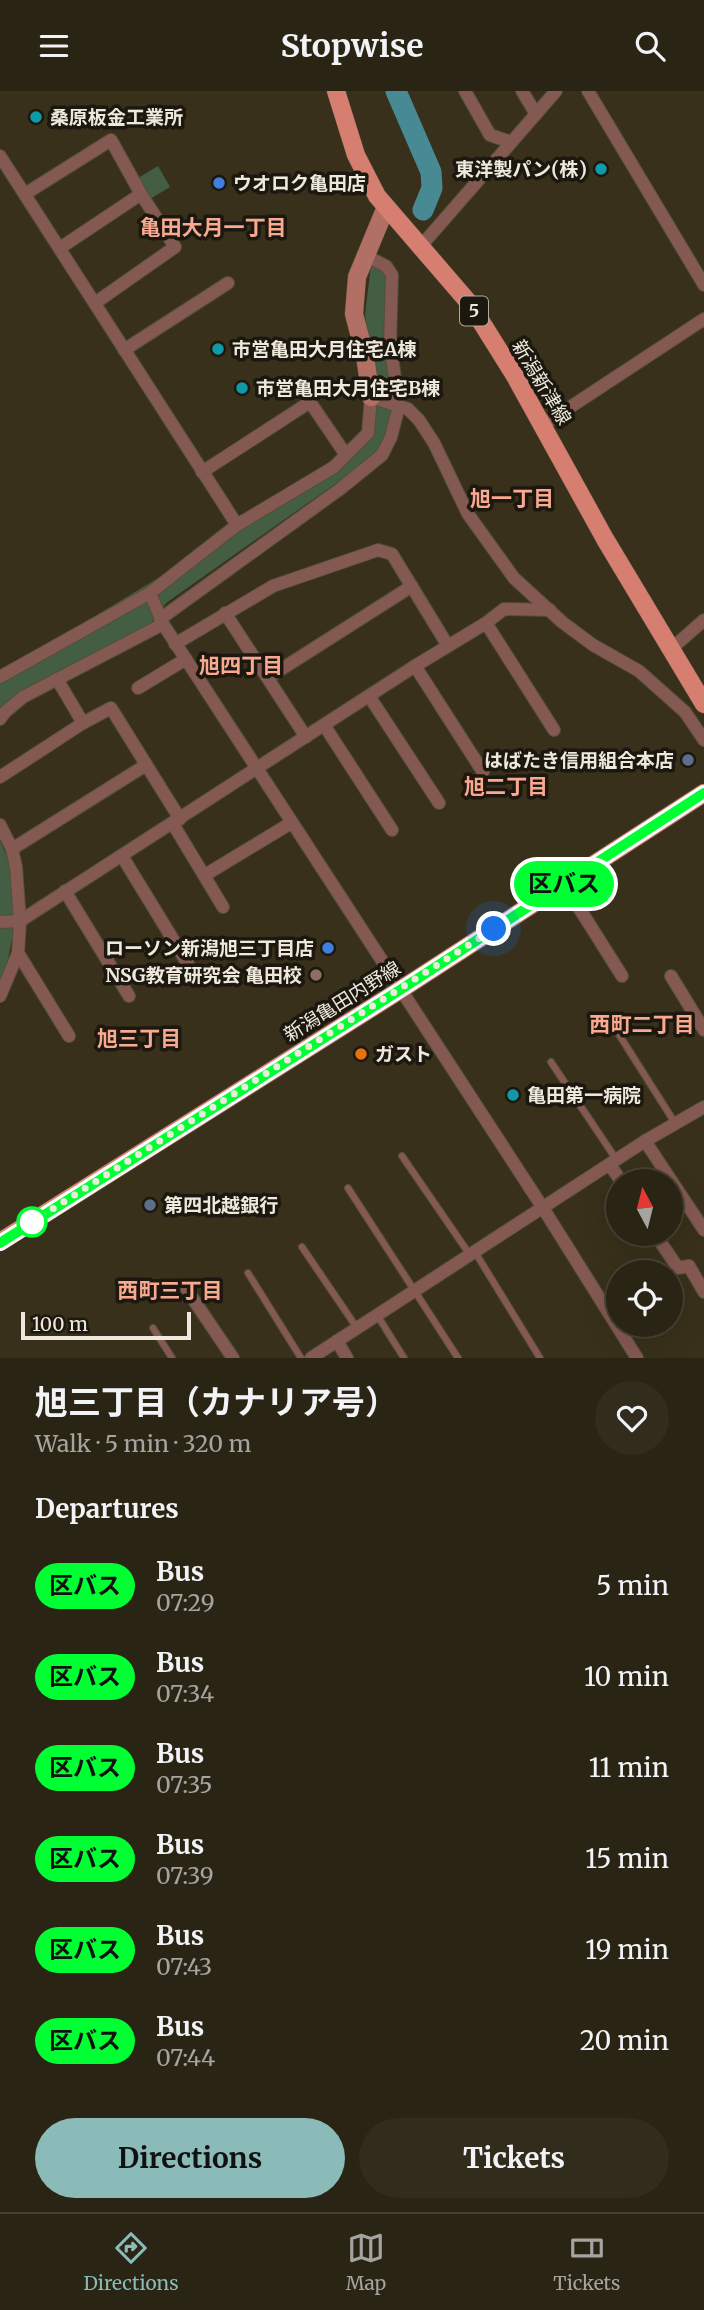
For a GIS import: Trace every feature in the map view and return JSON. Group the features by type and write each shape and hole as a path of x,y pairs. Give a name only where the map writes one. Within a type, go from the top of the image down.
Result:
{"main road":[{"name":"新潟新津線","path":"336,91 356,155 377,196 470,304 704,704"},
{"name":"新潟亀田内野線","path":"0,1243 400,990 704,793"}],"street":[{"path":"465,91 490,135 511,142"},
{"path":"522,91 536,114"},
{"path":"421,246 556,91"},
{"path":"588,91 704,285"},
{"path":"25,194 111,140 175,247 95,303"},
{"path":"0,156 237,525"},
{"path":"60,248 141,194"},
{"path":"0,677 150,593 237,525 334,467 368,433 371,397 365,356 354,314 357,277 386,207"},
{"path":"0,719 23,697 98,660 162,622 340,489 382,454 391,437 399,406 390,343 392,275 386,266 366,256"},
{"path":"124,350 228,282"},
{"path":"543,425 704,319"},
{"path":"371,397 408,409 419,420 434,443 468,514 514,578 593,645 639,671 685,712 704,740"},
{"path":"202,472 310,402 346,455"},
{"path":"175,643 273,586 377,550 392,554 447,646"},
{"path":"269,677 412,586"},
{"path":"150,593 162,622 175,643 543,1208 637,1358"},
{"path":"0,922 20,921 504,609 550,610"},
{"path":"225,614 306,737"},
{"path":"670,650 704,620"},
{"path":"486,622 554,730"},
{"path":"138,688 186,659"},
{"path":"415,666 483,772"},
{"path":"57,679 83,723"},
{"path":"369,696 439,803"},
{"path":"0,777 111,708 146,765 223,907"},
{"path":"324,725 392,830"},
{"path":"12,849 146,765"},
{"path":"205,875 291,823"},
{"path":"0,825 12,849 16,867 20,921 18,953 0,996"},
{"path":"122,856 188,964"},
{"path":"564,884 622,976"},
{"path":"65,891 129,996"},
{"path":"18,953 69,1036"},
{"path":"671,977 704,1030"},
{"path":"311,1358 645,1141 704,1107"},
{"path":"645,1141 704,1230"},
{"path":"613,1162 616,1169"},
{"path":"663,1246 678,1268 689,1266 704,1291"},
{"path":"187,1290 233,1358"},
{"path":"337,1341 347,1358"}],"lane":[{"path":"618,1033 675,1124"},
{"path":"551,1062 613,1162"},
{"path":"402,1156 472,1254 540,1358"},
{"path":"348,1188 458,1358"},
{"path":"302,1247 357,1328"},
{"path":"248,1273 301,1358"},
{"path":"377,1315 404,1358"},
{"path":"153,1328 172,1358"}],"green space":[{"path":"158,166 170,187 150,199 138,178"},
{"path":"371,265 383,268 389,279 394,412 379,453 166,603 148,627 0,711 0,672 333,472 371,434 374,390 365,314"},
{"path":"0,841 11,865 14,928 7,965 0,981"}],"waterway":[{"path":"396,91 431,172 432,188 423,210"}],"bus line":[{"name":"区バス","path":"0,1243 400,990 704,793"}],"place":[{"name":"桑原板金工業所","path":"36,117"},
{"name":"東洋製パン(株)","path":"601,169"},
{"name":"ウオロク亀田店","path":"219,183"},
{"name":"市営亀田大月住宅A棟","path":"218,349"},
{"name":"市営亀田大月住宅B棟","path":"242,388"},
{"name":"はばたき信用組合本店","path":"688,760"},
{"name":"ローソン新潟旭三丁目店","path":"328,948"},
{"name":"NSG教育研究会 亀田校","path":"316,975"},
{"name":"ガスト","path":"361,1054"},
{"name":"亀田第一病院","path":"513,1095"},
{"name":"第四北越銀行","path":"150,1205"}],"district":[{"name":"亀田大月一丁目","path":"213,228"},
{"name":"旭一丁目","path":"512,499"},
{"name":"旭四丁目","path":"241,666"},
{"name":"旭二丁目","path":"506,787"},
{"name":"西町二丁目","path":"642,1025"},
{"name":"旭三丁目","path":"139,1039"},
{"name":"西町三丁目","path":"170,1291"}],"route":[{"path":"32,1222 494,929"}]}
